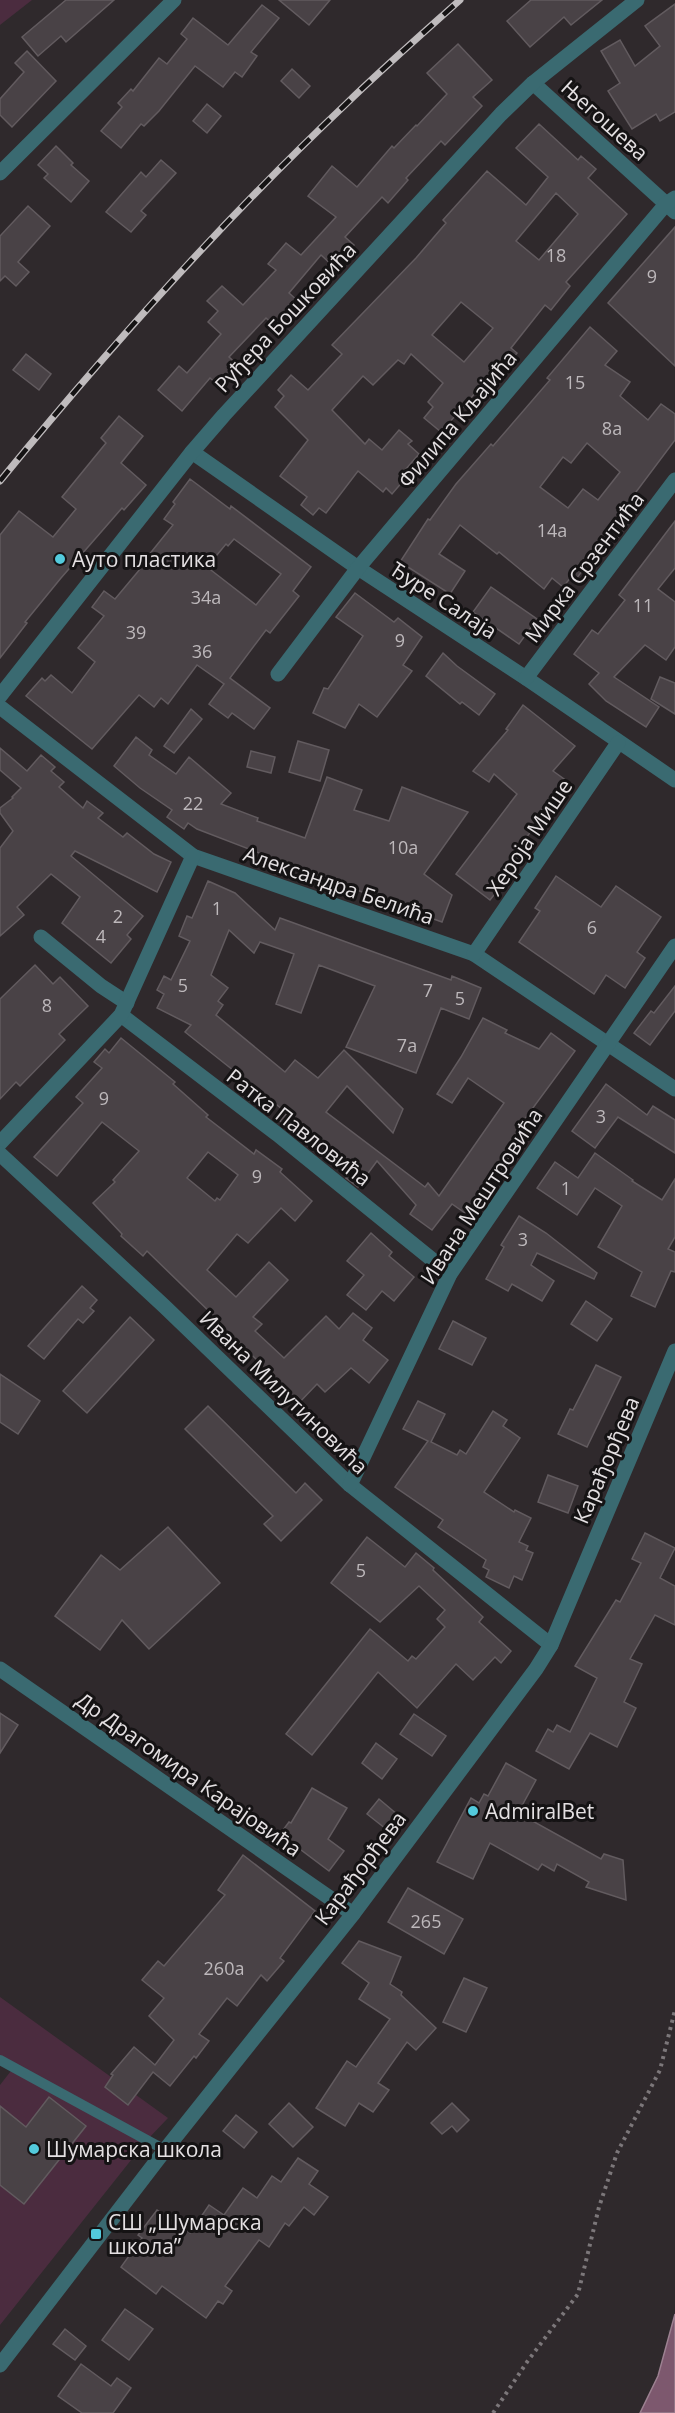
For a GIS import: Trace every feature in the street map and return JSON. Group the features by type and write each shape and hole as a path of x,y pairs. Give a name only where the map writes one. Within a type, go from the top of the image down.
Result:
{"street":[{"path":"0,173 174,0"},
{"name":"Руђера Бошковића","path":"0,696 192,452 493,123 533,83 636,0"},
{"name":"Његошева","path":"533,83 672,204"},
{"name":"Филипа Кљајића","path":"278,674 358,568 672,204"},
{"name":"Ђуре Салаја","path":"192,452 358,568 526,678 675,780"},
{"name":"Мирка Срзентића","path":"526,678 675,480"},
{"name":"Александра Белића","path":"0,707 193,856 474,954 675,1089"},
{"name":"Хероја Мише","path":"474,954 618,743"},
{"path":"0,1143 124,1009 193,856"},
{"name":"Ратка Павловића","path":"41,937 101,986 124,1009 450,1274"},
{"name":"Ивана Мештровића","path":"350,1485 450,1274 675,946"},
{"name":"Ивана Милутиновића","path":"0,1154 165,1306 350,1485 550,1645"},
{"name":"Карађорђева","path":"0,2365 165,2150 353,1914 536,1669 550,1645 675,1351"},
{"name":"Др Драгомира Карајовића","path":"0,1669 353,1914"}],"lane":[{"path":"0,2060 165,2150"}],"path":[{"path":"493,2413 527,2362 578,2294 598,2207 617,2153 660,2070 675,2010"}],"shaded area":[{"path":"0,0 32,0 0,25"},
{"name":"Шумарска школа","path":"0,1997 168,2118 147,2140 0,2325 0,2185 24,2204 86,2126 49,2098 26,2127 0,2106 0,2085 14,2067 0,2060"},
{"path":"675,2314 675,2413 640,2413 658,2376"}],"building":[{"path":"66,0 114,0 66,42 61,36 38,56 22,37"},
{"path":"279,0 330,0 309,25"},
{"path":"531,0 602,0 571,25 564,17 530,47 507,21"},
{"path":"675,4 675,112 660,121 656,114 632,129 608,91 620,83 601,51 620,40 635,66 660,46 645,26"},
{"path":"262,5 279,18 251,52 257,56 242,77 235,72 223,87 195,66 159,111 144,126 141,124 121,148 101,131 122,107 118,103 131,89 133,91 159,58 167,64 187,39 181,34 193,18 228,45"},
{"path":"458,44 492,80 473,97 482,106 445,145 441,141 406,178 408,180 388,203 382,197 345,237 354,245 334,267 321,255 289,293 298,301 275,326 266,318 229,357 239,366 221,387 210,378 182,411 158,390 179,366 187,373 221,334 208,322 218,311 207,301 222,286 243,305 276,270 268,264 286,243 301,255 336,217 308,196 332,166 357,187 392,146 394,148 447,94 427,73"},
{"path":"27,51 56,81 12,127 0,115 0,99 24,72 15,63"},
{"path":"292,69 310,86 299,98 281,81"},
{"path":"207,104 221,116 207,133 193,121"},
{"path":"539,124 578,160 581,156 596,169 588,178 627,214 566,282 570,286 551,310 545,305 511,348 517,353 495,379 491,375 441,432 424,418 433,407 428,402 443,383 411,354 404,364 398,360 373,385 363,376 332,410 365,444 369,439 382,450 399,430 412,441 408,444 419,454 406,469 410,473 392,494 386,488 383,492 358,471 326,513 319,508 313,515 301,505 307,497 280,476 308,440 275,407 284,396 278,390 291,375 308,390 342,354 332,345 416,258 446,223 443,220 487,171 526,205 548,177 516,148","holes":["556,193 578,214 539,260 516,241","461,302 493,328 464,362 432,335"]},
{"path":"56,146 73,163 71,165 89,181 71,202 44,178 48,174 38,165"},
{"path":"161,160 176,173 141,211 146,215 131,232 106,212 141,172 146,177"},
{"path":"28,206 50,226 18,262 29,272 16,286 5,276 0,281 0,236"},
{"path":"675,227 675,366 608,303"},
{"path":"590,327 617,351 605,365 630,382 620,396 648,420 661,404 675,414 675,440 618,516 628,524 618,537 612,533 576,579 572,576 563,587 552,578 544,589 499,552 497,554 460,525 439,554 465,571 450,594 400,562 428,519 430,520 456,484 491,444 493,446 550,380 547,378","holes":["587,443 620,472 598,500 583,489 568,508 540,487 563,457 571,463"]},
{"path":"26,354 51,374 39,390 13,370"},
{"path":"119,416 143,436 121,463 146,485 124,510 122,508 61,578 25,622 27,623 0,658 0,535 19,511 53,537 76,509 62,497 106,443 101,438"},
{"path":"190,479 230,509 231,506 311,567 293,591 299,596 270,633 266,630 230,678 270,708 254,729 232,713 228,718 209,704 224,684 197,665 168,704 161,698 154,707 139,695 92,749 26,696 42,678 45,681 51,675 72,693 95,662 78,648 104,616 92,607 104,591 115,599 146,562 144,561 173,525 164,519 175,504 173,502","holes":["234,539 281,574 256,605 207,567 226,544 228,546"]},
{"path":"675,521 675,568 658,589 675,602 675,647 666,660 645,645 614,677 659,707 646,727 606,701 589,684 599,673 574,654 592,630 598,634 625,600 619,595"},
{"path":"491,587 537,619 519,644 473,612"},
{"path":"355,593 394,622 398,618 422,637 403,665 412,671 377,717 359,704 345,728 313,713 324,688 328,689 363,636 336,617"},
{"path":"443,653 495,694 479,715 462,702 460,704 426,676"},
{"path":"660,677 675,683 675,714 651,699"},
{"path":"523,705 575,746 553,771 564,779 541,811 545,814 521,844 525,847 502,877 506,880 490,900 456,874 517,794 494,774 489,782 473,771 508,730 506,729"},
{"path":"191,709 202,719 174,753 164,746"},
{"path":"136,737 152,750 149,755 176,774 189,757 231,793 221,804 258,818 257,821 305,838 327,777 362,790 354,810 389,821 402,787 468,812 424,874 452,895 442,922 406,909 404,916 380,907 382,901 365,893 292,867 291,870 265,860 267,856 197,829 188,823 184,829 167,817 172,810 140,788 114,766"},
{"path":"298,741 329,750 320,781 289,772"},
{"path":"0,748 27,771 41,755 55,767 51,771 64,782 59,787 83,808 87,801 103,813 98,818 123,837 127,833 154,854 171,862 157,892 75,851 71,856 143,916 127,935 131,939 111,963 62,923 80,897 51,874 17,907 24,915 0,936 0,848 13,831 0,813 0,808 21,788 0,770"},
{"path":"251,751 275,757 271,773 247,767"},
{"path":"556,876 601,907 616,886 661,917 637,952 645,958 625,988 606,975 594,994 519,942 540,911 535,908"},
{"path":"208,881 235,893 275,930 280,918 451,980 452,976 481,988 469,1019 441,1008 416,1073 346,1047 375,986 319,965 301,1013 276,1004 294,954 260,942 254,953 229,930 211,975 228,988 218,1001 223,1005 216,1015 285,1072 295,1060 318,1078 344,1050 403,1109 393,1133 347,1086 326,1112 425,1187 428,1183 439,1196 504,1103 468,1078 452,1103 437,1094 483,1018 507,1030 505,1033 539,1049 551,1033 575,1051 524,1120 527,1122 503,1155 509,1158 498,1174 494,1171 465,1213 452,1204 432,1230 410,1214 416,1205 377,1161 358,1187 346,1178 355,1165 304,1127 298,1135 280,1121 287,1113 185,1032 191,1025 157,1008 164,994 157,990 164,976 171,980 190,941 179,936 187,916 192,918"},
{"path":"35,965 53,984 60,977 88,1006 59,1034 65,1040 20,1086 16,1082 0,1099 0,999"},
{"path":"675,986 675,1011 650,1045 634,1033 651,1011 654,1013"},
{"path":"121,1038 175,1082 173,1084 208,1115 206,1117 254,1154 256,1150 282,1169 280,1172 312,1201 295,1221 281,1208 248,1243 237,1234 207,1270 236,1297 269,1262 288,1280 253,1317 262,1324 255,1331 284,1358 326,1316 339,1329 353,1313 372,1328 363,1340 388,1360 369,1383 351,1368 325,1392 317,1384 296,1406 253,1365 257,1360 217,1323 219,1321 147,1251 143,1256 121,1236 122,1234 93,1203 115,1182 113,1180 139,1151 102,1122 57,1176 34,1157 83,1103 76,1097 102,1068 94,1062 105,1049 109,1053","holes":["208,1152 238,1175 220,1200 217,1198 215,1201 187,1178"]},
{"path":"606,1084 647,1115 653,1106 675,1120 675,1153 618,1117 595,1148 572,1131"},
{"path":"595,1153 662,1200 675,1179 675,1237 668,1249 675,1252 675,1272 671,1271 655,1307 631,1296 642,1272 598,1247 622,1206 595,1188 577,1215 537,1188 555,1162 578,1178"},
{"path":"519,1216 546,1233 597,1273 594,1279 537,1253 531,1265 554,1281 542,1301 512,1284 508,1291 486,1279 504,1247 501,1245"},
{"path":"371,1233 392,1252 389,1256 414,1277 394,1301 382,1291 366,1310 347,1295 364,1275 347,1261"},
{"path":"82,1286 97,1300 90,1308 94,1311 83,1323 78,1319 44,1359 28,1346"},
{"path":"586,1301 612,1319 597,1341 571,1324"},
{"path":"130,1317 154,1340 87,1413 63,1391"},
{"path":"453,1321 486,1338 472,1365 439,1349"},
{"path":"596,1365 621,1377 587,1447 558,1434"},
{"path":"0,1374 40,1401 18,1434 0,1422"},
{"path":"418,1401 445,1414 431,1442 457,1455 460,1450 466,1454 493,1411 507,1420 503,1426 520,1438 484,1492 514,1512 515,1510 531,1518 519,1542 528,1546 526,1550 533,1553 522,1580 514,1576 509,1588 486,1577 489,1570 483,1567 486,1560 438,1527 443,1520 395,1487 428,1441 403,1429"},
{"path":"208,1406 296,1493 305,1483 322,1500 281,1541 264,1524 273,1516 185,1429"},
{"path":"548,1475 578,1486 568,1513 538,1502"},
{"path":"168,1527 220,1583 149,1649 122,1620 100,1650 55,1616 101,1555 120,1570"},
{"path":"645,1533 675,1548 660,1578 675,1586 675,1625 655,1615 630,1659 642,1664 624,1702 636,1708 617,1747 590,1733 569,1769 536,1751 548,1729 553,1732 557,1725 570,1732 597,1678 575,1666 616,1600 620,1602 641,1563 632,1559"},
{"path":"367,1537 405,1567 416,1553 483,1617 479,1622 511,1651 501,1663 495,1657 473,1680 456,1664 417,1708 378,1672 312,1755 286,1734 370,1629 408,1661 412,1656 416,1659 445,1627 437,1619 445,1610 419,1586 380,1622 331,1583"},
{"path":"0,1713 18,1725 0,1753"},
{"path":"414,1714 446,1736 432,1756 400,1734"},
{"path":"376,1743 397,1759 382,1779 362,1763"},
{"path":"506,1763 536,1780 518,1813 601,1859 604,1854 623,1860 626,1900 586,1887 589,1882 557,1864 554,1871 542,1864 538,1870 490,1843 473,1879 437,1862 471,1798 479,1803 484,1794 488,1796"},
{"path":"312,1788 347,1808 328,1839 344,1851 329,1871 280,1834 289,1822 291,1823"},
{"path":"379,1799 398,1815 386,1829 367,1814"},
{"path":"243,1855 315,1911 280,1958 284,1961 267,1981 261,1975 237,2006 227,1998 199,2034 209,2041 170,2086 153,2072 128,2105 105,2087 113,2075 111,2074 134,2047 155,2065 174,2040 149,2016 164,1998 142,1980 158,1961 164,1966 225,1895 218,1890"},
{"path":"408,1888 463,1919 444,1954 388,1922"},
{"path":"359,1941 401,1957 390,1984 402,1992 401,1995 436,2028 416,2050 407,2042 378,2083 389,2090 373,2112 359,2103 345,2126 316,2108 347,2061 356,2067 390,2019 359,1999 369,1983 342,1963"},
{"path":"464,1978 487,1988 466,2032 443,2022"},
{"name":"Шумарска школа","path":"49,2097 86,2126 24,2204 0,2185 0,2106 26,2127"},
{"path":"289,2103 313,2127 293,2147 269,2124"},
{"path":"452,2103 469,2120 457,2132 452,2126 442,2134 431,2123"},
{"path":"236,2115 257,2132 244,2148 223,2131"},
{"path":"298,2158 318,2171 309,2184 328,2197 314,2215 304,2207 289,2226 285,2223 269,2247 259,2240 225,2286 232,2291 223,2304 218,2301 206,2318 162,2286 156,2294 121,2267 142,2238 138,2235 157,2210 190,2233 209,2205 224,2215 243,2188 257,2198 272,2176 281,2182"},
{"path":"125,2309 153,2329 129,2360 102,2340"},
{"path":"65,2329 86,2346 75,2360 53,2344"},
{"path":"81,2364 111,2386 117,2378 131,2388 113,2413 82,2413 58,2396"}],"railway":[{"path":"0,481 124,335 211,240 300,148 388,64 460,0"}],"place":[{"name":"Ауто пластика","path":"60,559"},
{"name":"AdmiralBet","path":"473,1811"},
{"name":"Шумарска школа","path":"34,2149"},
{"name":"СШ „Шумарска школа”","path":"96,2234"}]}
